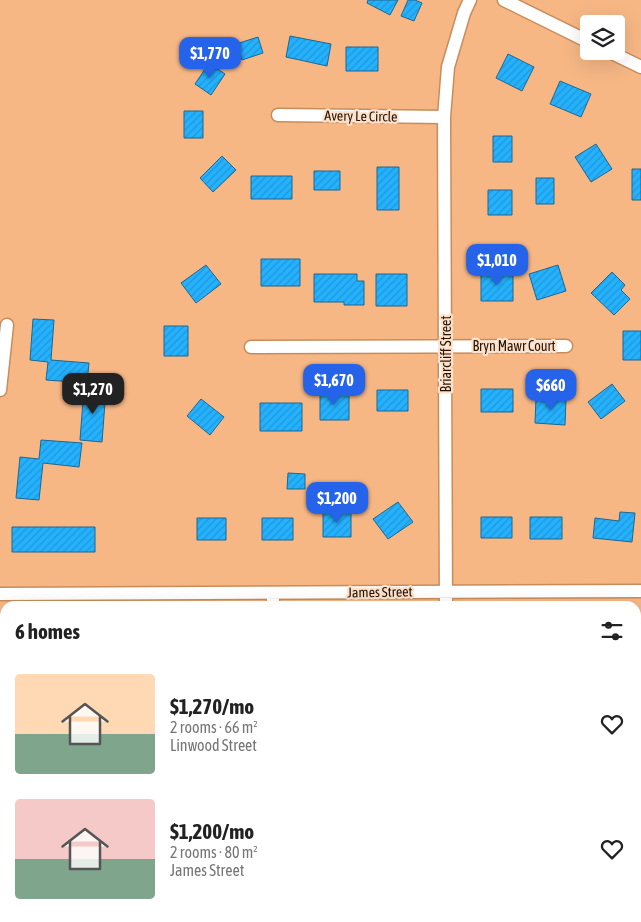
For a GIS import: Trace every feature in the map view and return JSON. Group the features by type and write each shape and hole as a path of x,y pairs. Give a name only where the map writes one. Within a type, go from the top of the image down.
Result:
{"street":[{"name":"Briarcliff Street","path":"446,601 444,117 448,67 464,13 470,0"},
{"path":"504,0 580,38"},
{"path":"625,59 641,67"},
{"name":"Avery Le Circle","path":"278,115 444,117"},
{"path":"0,390 7,325"},
{"name":"Bryn Mawr Court","path":"251,347 566,346"},
{"name":"James Street","path":"0,594 273,600 446,591 641,591"}],"building":[{"path":"368,0 398,0 390,15 367,3"},
{"path":"408,0 422,3 414,21 401,16"},
{"path":"290,36 331,44 327,66 286,57"},
{"path":"258,37 263,53 242,60 236,44"},
{"path":"346,47 378,47 378,71 346,71"},
{"path":"508,54 534,67 522,91 496,78"},
{"path":"209,63 225,74 211,95 195,84"},
{"path":"560,81 591,94 581,117 550,104"},
{"path":"184,111 203,111 203,138 184,138"},
{"path":"493,136 512,136 512,162 493,162"},
{"path":"596,144 612,169 591,182 575,157"},
{"path":"222,156 236,170 213,192 200,178"},
{"path":"377,167 399,167 399,210 377,210"},
{"path":"632,169 641,169 641,200 632,200"},
{"path":"314,171 340,171 340,190 314,190"},
{"path":"251,176 292,176 292,199 251,199"},
{"path":"536,178 554,178 554,204 536,204"},
{"path":"488,190 512,190 512,215 488,215"},
{"path":"261,259 300,259 300,286 261,286"},
{"path":"206,265 221,284 196,303 181,283"},
{"path":"558,265 566,291 537,300 529,274"},
{"path":"481,272 513,272 513,301 481,301"},
{"path":"612,272 625,285 621,290 630,299 614,315 591,293"},
{"path":"314,274 357,274 357,281 364,281 364,305 344,305 344,302 314,302"},
{"path":"376,274 407,274 407,306 376,306"},
{"path":"33,319 54,320 51,360 89,363 87,383 46,380 48,362 30,360"},
{"path":"164,326 188,326 188,356 164,356"},
{"path":"623,331 641,331 641,360 623,360"},
{"path":"612,384 625,401 601,419 588,402"},
{"path":"84,388 106,389 102,442 80,440"},
{"path":"481,389 513,389 513,412 481,412"},
{"path":"377,390 408,390 408,411 377,411"},
{"path":"320,392 349,392 349,420 320,420"},
{"path":"536,398 566,399 565,425 535,423"},
{"path":"201,399 224,417 210,435 187,416"},
{"path":"260,403 302,403 302,431 260,431"},
{"path":"41,440 82,443 79,467 43,463 39,500 16,498 20,457 39,459"},
{"path":"288,473 305,474 305,489 287,489"},
{"path":"398,502 413,522 388,539 373,519"},
{"path":"323,512 351,512 351,537 323,537"},
{"path":"620,512 635,513 632,542 593,538 595,518 619,521"},
{"path":"481,517 512,517 512,538 481,538"},
{"path":"530,517 562,517 562,539 530,539"},
{"path":"197,518 226,518 226,540 197,540"},
{"path":"262,518 293,518 293,540 262,540"},
{"path":"12,527 95,527 95,552 12,552"}]}
